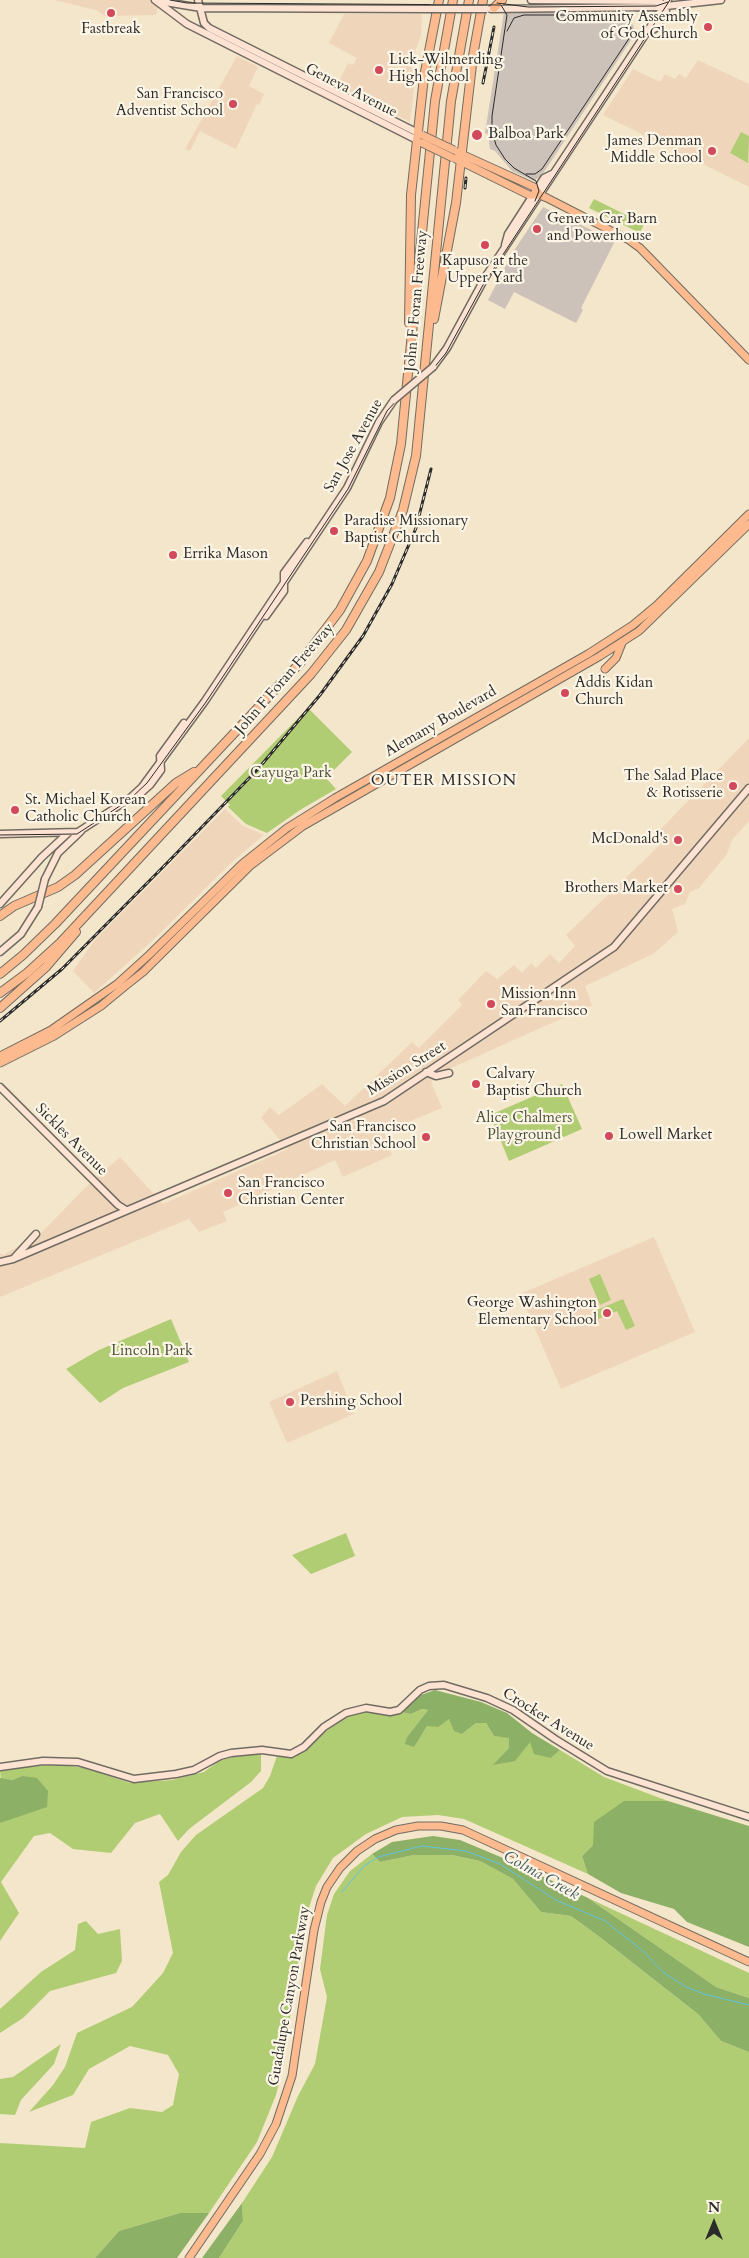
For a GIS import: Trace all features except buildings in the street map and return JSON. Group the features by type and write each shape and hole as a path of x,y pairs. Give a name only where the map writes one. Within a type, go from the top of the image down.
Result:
{"highway":[{"path":"410,355 410,222 428,56 439,0"},
{"name":"John F Foran Freeway","path":"0,974 24,955 55,924 314,646 340,610 362,571 380,530 394,482 402,444 436,90 453,0"},
{"name":"John F Foran Freeway","path":"0,993 48,954 311,674 342,635 364,602 388,552 406,499 417,445 451,101 458,51 469,0"},
{"path":"426,356 454,217 473,56 483,0"},
{"path":"491,9 502,0"},
{"path":"0,916 14,906 58,887 75,875 176,783 202,768"},
{"path":"0,1008 56,957 106,894"}],"main road":[{"name":"Geneva Avenue","path":"155,0 187,24 453,154 534,187 537,193 614,231 635,244 749,360"},
{"path":"155,0 201,8 430,9 491,9 721,0"},
{"name":"Geneva Avenue","path":"198,0 204,22 209,28 420,138"},
{"path":"530,0 666,2"},
{"name":"San Jose Avenue","path":"0,834 68,833 82,830 134,795 160,763 200,709 352,481 376,427 394,400 433,367 447,348 481,284 537,193 552,174 666,2"},
{"name":"Alemany Boulevard","path":"0,1056 11,1052 71,1017 117,984 242,864 288,828 327,803 588,654 633,625 657,605 749,514"},
{"name":"Alemany Boulevard","path":"0,1063 54,1036 101,1006 143,972 250,866 303,826 622,643 639,631 749,524"},
{"path":"605,670 616,658 622,643"},
{"name":"Mission Street","path":"1,1264 384,1101 614,947 749,788"},
{"name":"San Jose Avenue","path":"0,952 26,929 38,907 45,879 58,853 78,836 82,830"},
{"path":"0,904 47,852 68,833"},
{"path":"58,853 67,841 68,833"},
{"path":"36,834 44,835 51,840 47,852"},
{"path":"46,1049 54,1036"},
{"path":"0,1051 11,1052"},
{"path":"426,1072 436,1076 449,1072"},
{"name":"Sickles Avenue","path":"0,1087 118,1205 126,1210"},
{"path":"13,1259 36,1234 36,1249"},
{"name":"Crocker Avenue","path":"0,1767 43,1761 71,1761 94,1766 134,1779 194,1770 220,1756 231,1753 262,1750 291,1754 304,1747 324,1727 346,1713 366,1708 390,1712 399,1710 420,1690 429,1686 444,1685 487,1698 513,1710 607,1771 749,1817"},
{"name":"Guadalupe Canyon Parkway","path":"189,2258 256,2160 276,2124 291,2081 316,1919 321,1902 330,1882 344,1863 375,1839 396,1830 418,1826 441,1826 464,1830 749,1962"}],"shaded area":[{"path":"54,0 160,0 156,15 105,16 96,10"},
{"path":"611,11 630,18 634,28 633,37 542,175 534,181 512,171 495,151 490,149 488,134 485,133 504,12"},
{"name":"Lick-Wilmerding High School","path":"344,14 422,14 421,35 410,66 416,72 410,122 337,85 348,63 353,65 357,58 329,43"},
{"name":"San Francisco Adventist School","path":"237,56 258,67 249,86 264,94 259,105 257,104 236,149 200,131 190,151 185,149"},
{"name":"James Denman Middle School","path":"698,60 749,84 749,187 603,115 633,69 660,82 665,74 675,79 679,74 686,78"},
{"path":"543,207 615,241 581,308 583,310 576,323 514,292 505,309 488,300 513,252"},
{"path":"749,738 749,821 732,840 727,854 699,888 690,892 685,904 672,909 678,932 653,954 585,986 592,1005 449,1069 431,1082 442,1108 384,1132 392,1155 343,1177 335,1160 223,1212 227,1221 199,1232 189,1219 0,1297 0,1253 3,1255 40,1234 87,1186 120,1157 163,1204 288,1149 261,1118 270,1107 279,1115 322,1084 345,1106 412,1042 419,1048 462,1005 458,1000 486,971 497,979 514,965 522,973 531,963 536,968 550,954 559,963 575,946 566,935 661,844 655,835"},
{"path":"225,809 242,825 264,835 234,860 151,942 94,993 73,971 94,941"},
{"name":"George Washington Elementary School","path":"654,1237 695,1332 561,1389 520,1294"},
{"path":"337,1371 354,1414 287,1443 269,1402"}],"green space":[{"path":"741,132 749,136 748,163 730,153"},
{"path":"594,199 644,224 640,233 589,208"},
{"name":"Cayuga Park","path":"308,708 352,752 326,778 336,789 300,810 267,833 246,824 228,807 230,805 221,796"},
{"name":"Alice Chalmers Playground","path":"562,1084 582,1129 509,1161 490,1115"},
{"path":"600,1274 611,1300 600,1305 589,1279"},
{"path":"623,1299 635,1326 626,1330 617,1311 596,1320 592,1312"},
{"name":"Lincoln Park","path":"171,1319 189,1362 123,1388 100,1403 66,1369 99,1350"},
{"path":"346,1533 355,1556 311,1574 292,1555"},
{"path":"435,1690 481,1702 507,1713 532,1733 560,1750 551,1758 534,1754 530,1742 515,1761 493,1765 509,1748 509,1738 494,1736 486,1723 476,1723 462,1734 454,1731 449,1719 438,1727 427,1726 414,1747 405,1744 407,1737 428,1710 422,1709 411,1714 401,1712 418,1696"},
{"path":"422,1709 428,1710 407,1737 422,1734 427,1726 449,1719 462,1734 476,1723 486,1723 494,1736 509,1737 509,1748 494,1765 530,1741 551,1758 560,1750 604,1777 668,1801 624,1801 593,1845 582,1856 588,1874 464,1819 438,1815 402,1817 366,1834 333,1858 316,1886 306,1917 281,2075 276,2095 257,2142 209,2213 180,2213 119,2231 95,2258 0,2258 0,2143 85,2148 91,2122 130,2108 162,2112 173,2105 179,2074 168,2055 130,2046 89,2069 73,2095 29,2112 53,2085 65,2067 77,2033 132,2007 163,1973 173,1953 159,1882 168,1875 181,1852 196,1835 263,1788 270,1776 277,1756 298,1755 329,1729 350,1715 365,1711 388,1715 401,1712 411,1714"},
{"path":"261,1754 261,1771 251,1782 189,1829 178,1841 160,1814 135,1823 111,1853 73,1849 50,1833 34,1836 1,1882 19,1913 0,1941 0,1823 19,1815 22,1776 12,1780 1,1779 0,1771 20,1767 62,1765 85,1768 130,1783 172,1780 204,1772 219,1761 233,1757"},
{"path":"22,1776 37,1778 48,1791 47,1807 0,1823 0,1778 12,1780"},
{"path":"624,1801 668,1801 749,1826 749,1947 687,1922 674,1909 621,1893 588,1874 582,1856 593,1845 594,1822"},
{"path":"433,1836 460,1840 515,1863 588,1898 716,1987 749,1998 749,2052 721,2041 698,2014 571,1916 541,1912 513,1879 480,1861 452,1855 414,1855 380,1862 372,1854 392,1842"},
{"path":"372,1854 380,1862 414,1855 452,1855 480,1861 513,1879 541,1912 571,1916 698,2014 721,2041 749,2052 749,2258 219,2258 243,2221 242,2203 272,2157 298,2096 315,2064 327,1997 320,1969 327,1915 334,1894 350,1871"},
{"path":"588,1898 749,1973 749,1998 716,1987"},
{"path":"86,1921 98,1934 120,1929 122,1961 116,1973 50,1991 23,2018 0,2033 0,2009 41,1972 75,1950 78,1924"},
{"path":"61,2044 54,2064 21,2100 15,2115 0,2114 0,2079 13,2077"},
{"path":"242,2203 243,2221 219,2258 202,2258"},
{"path":"180,2213 209,2213 177,2258 95,2258 119,2231"}],"waterway":[{"name":"Colma Creek","path":"342,1892 364,1866 378,1857 422,1846 466,1851 500,1864 556,1900 605,1921 643,1951 664,1973 686,1987 704,1994 749,2005"}],"tram line":[{"path":"170,0 187,3 501,5 507,15 492,116 492,131 496,145 505,159 514,168 536,181 539,191 535,201"},
{"path":"0,835 77,834 129,800 147,783 206,702 348,489 387,411 433,369 446,353 483,285 670,0"},
{"path":"497,3 528,7 656,6 668,2"},
{"path":"507,31 514,18 524,15 618,15 627,19 631,28 630,37 542,169 535,174 526,174"}],"railway":[{"path":"483,83 494,27"},
{"path":"465,188 466,178"},
{"path":"0,1021 62,969 169,861 258,769 320,695 363,636 392,584 416,528 431,469"}],"place":[{"name":"Fastbreak","path":"111,13"},
{"name":"Community Assembly of God Church","path":"708,27"},
{"name":"Lick-Wilmerding High School","path":"379,70"},
{"name":"San Francisco Adventist School","path":"233,104"},
{"name":"Balboa Park","path":"477,135"},
{"name":"James Denman Middle School","path":"712,151"},
{"name":"Geneva Car Barn and Powerhouse","path":"537,229"},
{"name":"Kapuso at the Upper Yard","path":"485,245"},
{"name":"Paradise Missionary Baptist Church","path":"334,531"},
{"name":"Errika Mason","path":"173,555"},
{"name":"Addis Kidan Church","path":"565,693"},
{"name":"The Salad Place & Rotisserie","path":"733,786"},
{"name":"St. Michael Korean Catholic Church","path":"15,810"},
{"name":"McDonald's","path":"678,840"},
{"name":"Brothers Market","path":"678,889"},
{"name":"Mission Inn San Francisco","path":"491,1004"},
{"name":"Calvary Baptist Church","path":"476,1084"},
{"name":"Lowell Market","path":"609,1136"},
{"name":"San Francisco Christian School","path":"426,1137"},
{"name":"San Francisco Christian Center","path":"228,1193"},
{"name":"George Washington Elementary School","path":"607,1313"},
{"name":"Pershing School","path":"290,1402"}],"district":[{"name":"OUTER MISSION","path":"444,781"}]}
